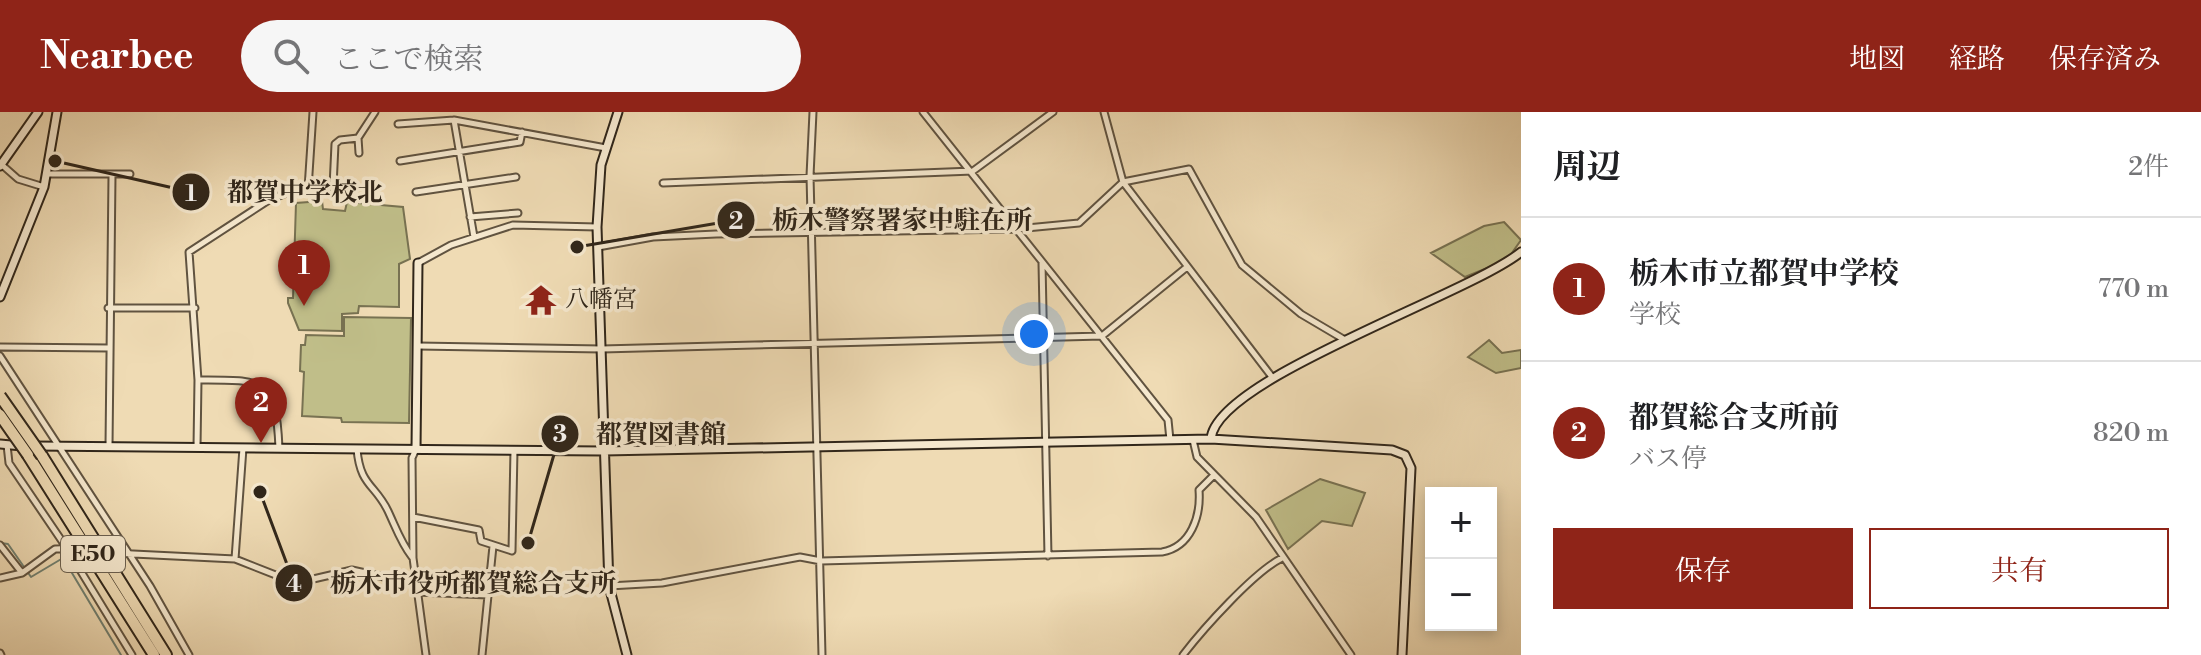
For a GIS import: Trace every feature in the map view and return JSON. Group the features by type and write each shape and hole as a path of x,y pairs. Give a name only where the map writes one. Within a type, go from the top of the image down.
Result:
{"highway":[{"name":"E50","path":"0,396 42,456 166,655"},
{"name":"E50","path":"0,415 154,655"}],"street":[{"path":"38,112 0,165 24,182 44,187"},
{"path":"0,297 44,187 57,112"},
{"path":"308,189 313,112"},
{"path":"359,153 358,138 375,112"},
{"path":"475,123 479,112"},
{"path":"618,112 599,183 597,227 609,586 627,655"},
{"path":"813,112 810,176 822,655"},
{"path":"923,112 973,171 1015,229 1168,420 1170,440"},
{"path":"663,183 973,171 1053,112"},
{"path":"1104,112 1123,182 1272,377"},
{"path":"454,120 474,237"},
{"path":"398,124 454,120 606,148"},
{"path":"400,161 520,142 522,132"},
{"path":"197,447 198,380 189,252 269,200 308,189 333,187 335,144 340,140 358,138"},
{"path":"598,247 653,237 1015,229 1079,223 1123,182 1189,169 1242,265 1301,314 1345,340"},
{"path":"47,174 130,174"},
{"path":"109,446 108,308 112,176"},
{"path":"416,192 516,177"},
{"path":"470,217 512,210 518,213"},
{"path":"426,655 413,558 412,458 416,449 418,263 474,237 518,224 597,227"},
{"path":"1211,439 1216,421 1272,377 1345,340 1468,285 1521,252"},
{"path":"1043,262 1048,556"},
{"path":"418,346 602,349 1102,336 1187,267"},
{"path":"108,308 195,308"},
{"path":"0,347 109,348"},
{"path":"0,356 131,556 189,655"},
{"path":"198,380 248,380 265,390 276,402 279,448"},
{"path":"132,655 66,547 9,463 3,444 604,451 1211,439 1334,444 1405,455 1411,468 1402,655"},
{"path":"1193,440 1195,454 1213,476 1251,511 1282,558 1316,600 1351,655"},
{"path":"235,559 243,448"},
{"path":"357,449 358,467 368,488 387,508 395,530 413,558"},
{"path":"413,517 479,530 481,541 512,551 514,450"},
{"path":"609,586 684,579 800,557 821,561 1172,550 1180,546 1199,515 1199,490 1213,476"},
{"path":"0,545 22,573"},
{"path":"482,655 493,546"},
{"path":"0,578 22,573 55,549 82,548"},
{"path":"113,553 235,559 296,583 352,570 416,584"},
{"path":"1183,655 1243,589 1269,564 1282,558"},
{"path":"417,592 488,595"}],"shaded area":[{"path":"322,201 323,209 345,211 347,202 403,207 410,259 399,264 399,307 359,306 358,313 342,314 342,331 299,330 288,303 288,298 293,298 296,203"},
{"path":"1504,222 1521,240 1507,260 1465,277 1431,253 1484,226"},
{"path":"344,317 411,318 409,423 342,422 341,418 302,416 304,372 300,371 301,345 305,345 306,335 344,336"},
{"path":"1489,340 1502,353 1521,350 1521,368 1496,373 1468,357"},
{"path":"1320,479 1365,493 1352,526 1322,521 1288,549 1266,510"}],"waterway":[{"path":"1,543 8,544 31,577 63,558 121,655"}],"place":[{"name":"都賀中学校北","path":"55,161"},
{"name":"栃木警察署家中駐在所","path":"577,247"},
{"name":"八幡宮","path":"541,300"},
{"name":"栃木市立都賀中学校","path":"304,306"},
{"name":"都賀総合支所前","path":"261,443"},
{"name":"栃木市役所都賀総合支所","path":"260,492"},
{"name":"都賀図書館","path":"528,543"}]}
